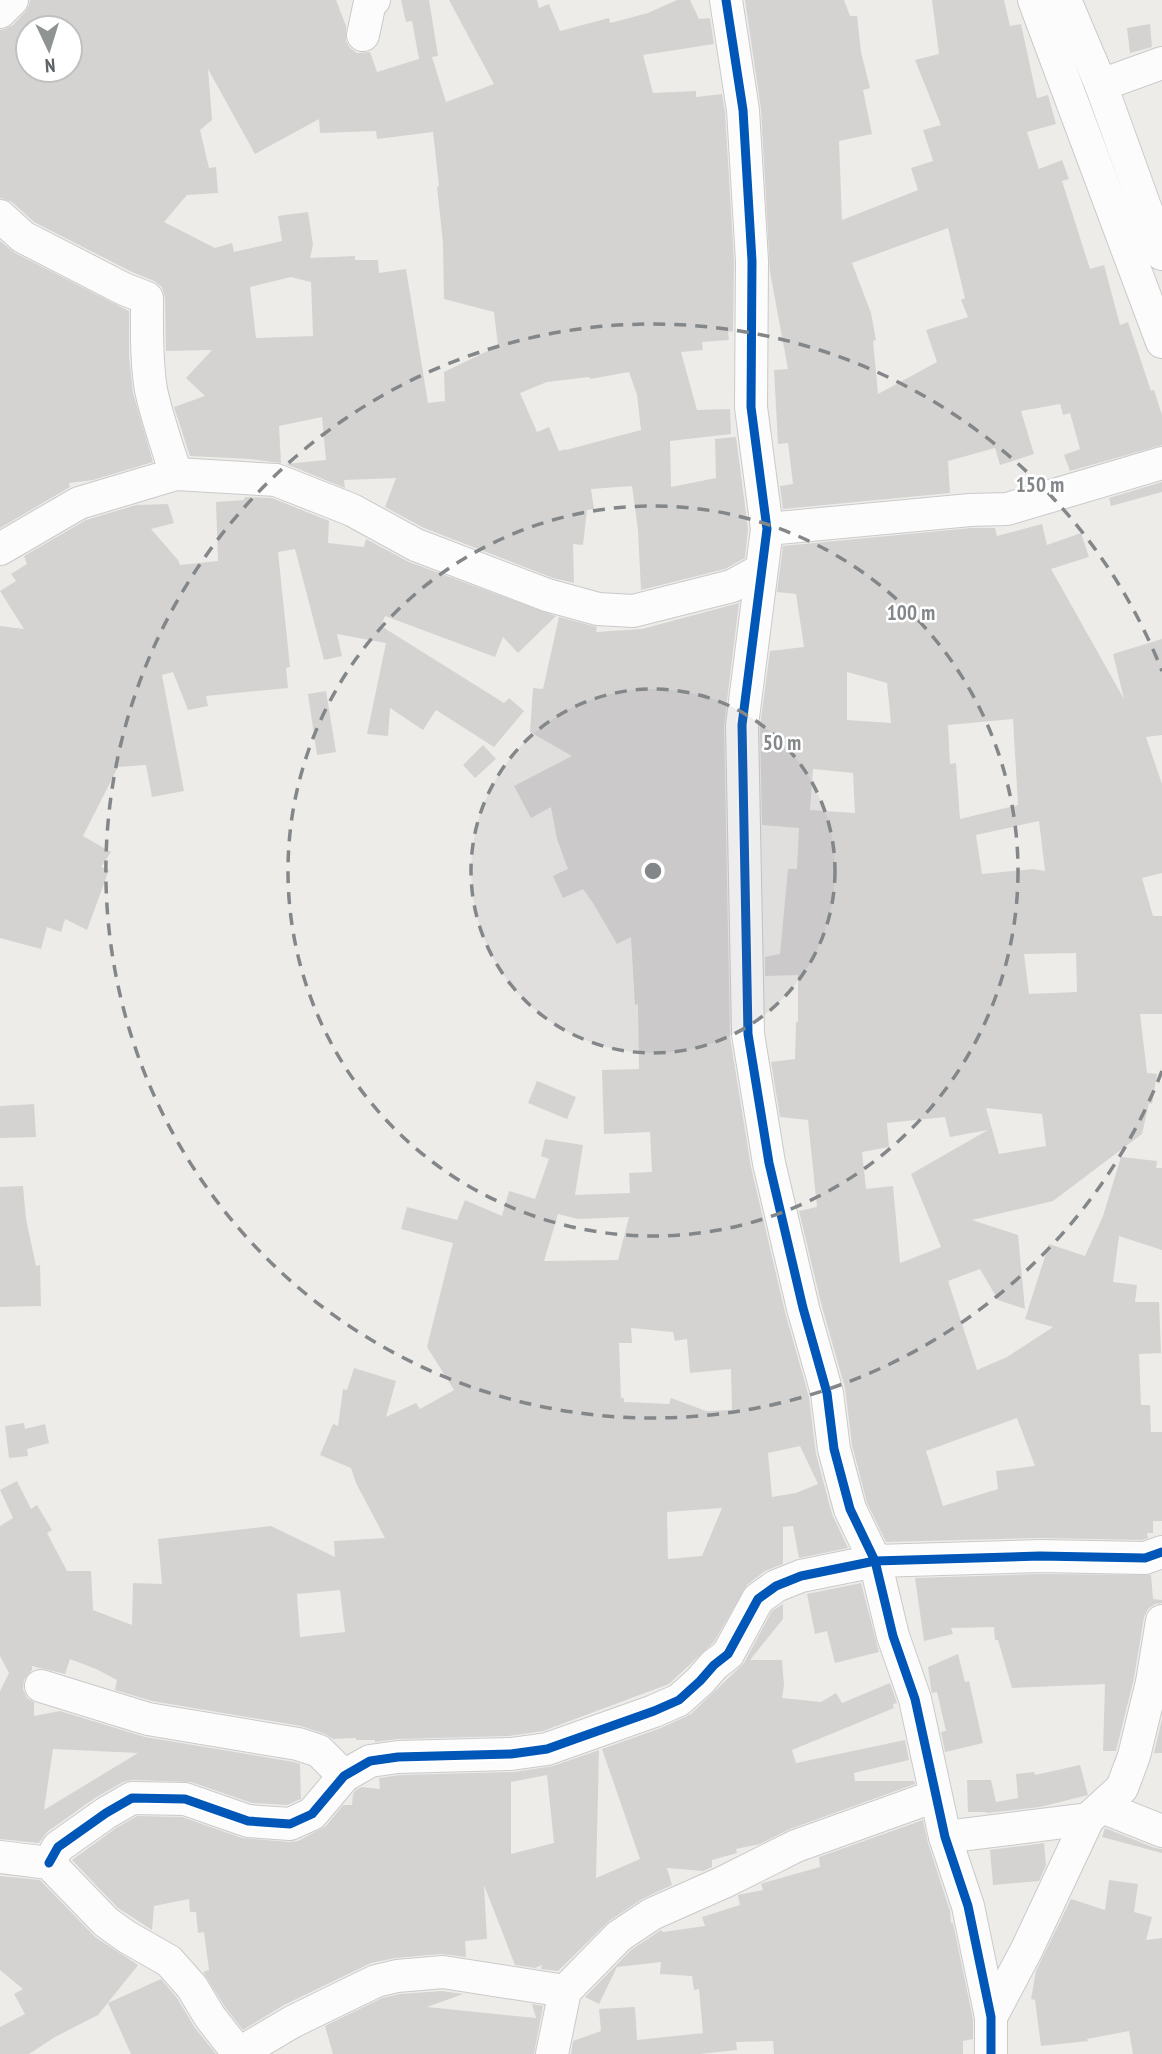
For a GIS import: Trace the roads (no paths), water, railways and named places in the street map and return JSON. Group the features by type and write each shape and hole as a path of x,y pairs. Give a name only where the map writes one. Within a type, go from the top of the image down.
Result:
{"street":[{"path":"0,12 12,0"},
{"path":"362,0 370,2 363,35"},
{"path":"726,0 743,110 752,261 751,407 767,528 741,725 748,1034 769,1163 803,1308 827,1393 834,1449 850,1509 874,1561 893,1636 915,1699 945,1837 968,1906 990,2017 991,2054"},
{"path":"1034,0 1162,342"},
{"path":"1065,0 1101,85 1162,254"},
{"path":"1101,85 1162,62"},
{"path":"0,216 23,237 147,298 151,389 176,474"},
{"path":"767,528 1007,509 1162,463"},
{"path":"0,549 79,503 176,474 276,480 352,510 416,545 547,595 598,609 634,611 732,586 761,570"},
{"path":"49,1864 58,1847 132,1798 184,1799 248,1821 290,1824 313,1814 344,1776 370,1761 398,1757 511,1754 548,1749 654,1711 679,1700 713,1665 728,1654 758,1599 776,1586 801,1576 874,1561 1040,1556 1145,1558 1162,1552"},
{"path":"990,2017 1095,1813 1122,1788 1134,1756 1156,1663 1162,1621"},
{"path":"41,1686 148,1719 298,1744 319,1751 344,1776"},
{"path":"552,2054 565,1991 619,1936 652,1914 796,1846 935,1796"},
{"path":"945,1837 1095,1813 1162,1831"},
{"path":"0,1857 49,1864 106,1922 169,1961 192,1987 210,2017 238,2054 292,2022 376,1981 397,1976 443,1972 565,1991"}]}
